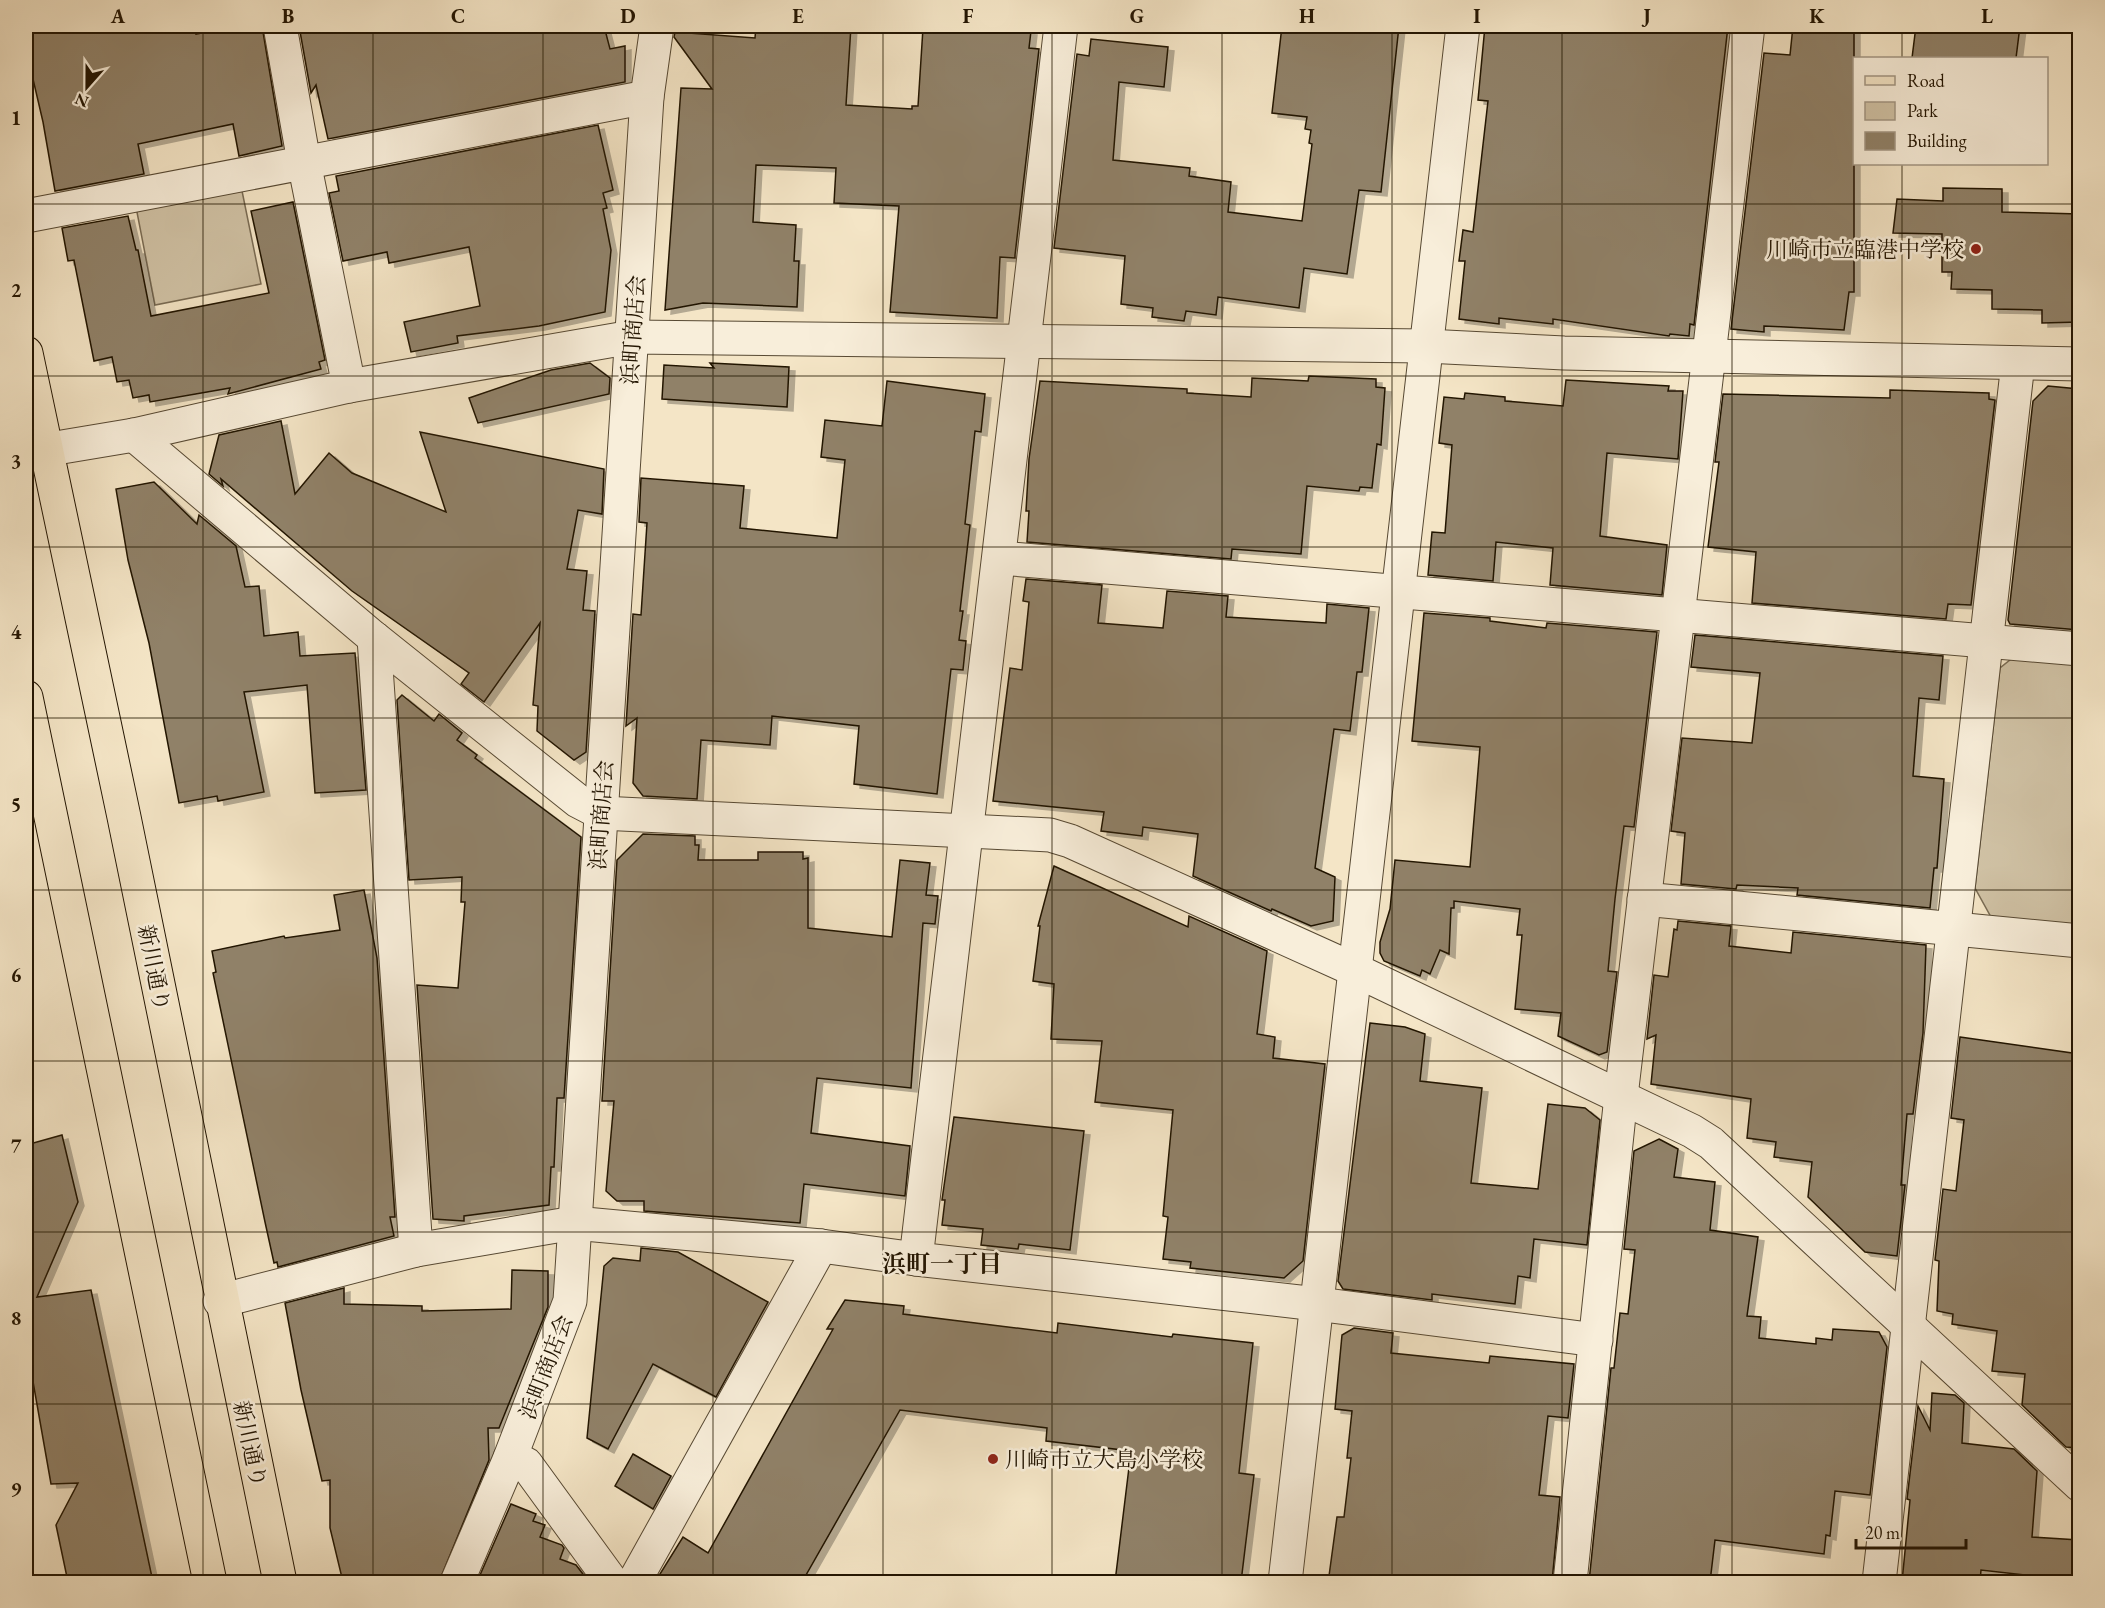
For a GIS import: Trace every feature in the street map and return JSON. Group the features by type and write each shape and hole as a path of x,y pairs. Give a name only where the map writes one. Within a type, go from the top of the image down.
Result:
{"main road":[{"name":"新川通り","path":"26,353 36,451 280,1582"},
{"path":"26,697 210,1582"}],"street":[{"path":"280,26 304,162 349,386"},
{"name":"浜町商店会","path":"457,1582 510,1458 567,1316 570,1301 647,97 657,26"},
{"path":"916,1259 964,830 1000,558 1061,26"},
{"path":"1285,1582 1462,26"},
{"path":"1570,1582 1621,1096 1711,356 1748,26"},
{"path":"26,216 647,97"},
{"path":"36,451 134,435 349,386 633,337 808,337 1025,342 1426,346 1564,353 2079,364"},
{"path":"1879,1582 2018,363"},
{"path":"134,435 374,638 578,801 601,813 1050,835 1070,841 1355,970 1621,1096 1711,1143 2079,1485"},
{"path":"1000,558 2079,649"},
{"path":"374,638 416,1250"},
{"path":"1644,898 2079,941"},
{"path":"220,1301 416,1250 574,1223 821,1246 916,1259 1317,1304 1596,1340"},
{"path":"634,1582 821,1246"},
{"path":"510,1458 526,1464 612,1582"}],"green space":[{"path":"241,186 261,284 155,305 136,207"},
{"path":"2015,656 2079,661 2079,928 1991,917 1975,888 2000,668"}],"building":[{"path":"26,26 195,26 196,34 238,26 262,26 282,146 239,156 233,124 138,144 144,174 55,191 43,122 26,49"},
{"path":"299,26 604,26 610,49 625,46 625,82 328,139 316,85 311,93"},
{"path":"756,26 851,26 846,105 912,109 912,106 918,106 923,28 963,26 1031,31 1029,48 1039,49 1015,258 1000,257 997,318 890,312 899,206 834,203 836,168 756,165 753,222 796,225 794,261 799,261 797,307 703,303 665,310 681,88 712,89 674,37 675,32 755,38"},
{"path":"1282,26 1399,26 1381,192 1359,190 1347,274 1304,268 1299,308 1218,297 1216,315 1186,311 1184,321 1152,317 1153,308 1121,304 1125,256 1054,248 1077,54 1089,56 1091,39 1168,47 1164,87 1119,82 1113,160 1190,168 1189,176 1231,182 1228,212 1302,221 1312,144 1309,143 1311,130 1305,129 1307,117 1272,113"},
{"path":"1485,26 1728,26 1694,325 1690,324 1689,336 1670,334 1669,336 1553,319 1553,324 1499,318 1499,324 1459,319 1465,261 1459,261 1463,230 1473,232 1488,101 1478,100"},
{"path":"1793,26 1854,26 1854,292 1849,292 1844,330 1764,326 1764,332 1731,329 1764,53 1790,55"},
{"path":"1916,26 2020,26 2016,57 1912,57"},
{"path":"598,125 613,190 603,193 607,208 603,209 611,250 605,312 539,326 457,336 458,343 411,352 404,322 480,306 469,247 389,263 387,252 343,261 329,193 339,191 336,176"},
{"path":"1943,188 2002,189 2002,212 2079,214 2079,322 2042,323 2042,310 1992,309 1992,290 1951,289 1952,272 1942,272 1942,234 1893,233 1897,199 1943,201"},
{"path":"293,202 325,360 319,362 321,369 228,394 230,388 150,402 149,395 133,398 129,380 117,382 112,357 94,361 74,260 68,261 62,228 128,216 136,250 138,250 151,316 269,293 251,211"},
{"path":"590,363 610,378 609,394 478,423 469,398 551,370"},
{"path":"710,363 789,367 787,407 662,399 664,365 714,368"},
{"path":"1309,376 1376,379 1376,387 1385,388 1381,445 1377,444 1372,488 1360,487 1359,491 1307,486 1301,554 1232,549 1231,559 1027,542 1029,459 1040,381 1187,389 1187,393 1251,397 1252,378 1308,381"},
{"path":"1566,380 1669,386 1668,391 1683,391 1678,459 1607,453 1600,536 1667,545 1662,595 1550,585 1553,548 1496,542 1493,581 1428,575 1432,532 1445,533 1452,445 1439,443 1444,397 1464,399 1465,393 1505,397 1505,401 1563,406"},
{"path":"887,381 985,394 981,432 975,431 965,524 970,525 960,611 963,611 959,640 966,641 963,670 951,669 937,794 854,784 859,726 772,716 770,745 701,740 697,799 643,796 633,783 637,718 626,726 633,614 641,615 647,523 639,522 641,478 744,486 740,528 837,538 845,460 821,457 825,420 882,426"},
{"path":"2048,386 2079,389 2079,630 2010,624 2008,620 2033,401"},
{"path":"1890,390 1989,393 1989,399 1995,400 1971,605 1948,604 1946,619 1752,603 1756,552 1708,547 1719,462 1715,462 1723,394 1890,398"},
{"path":"281,421 295,494 329,453 352,473 446,512 420,432 604,469 602,514 578,510 567,569 587,571 583,610 595,611 586,752 574,760 537,731 538,706 533,705 540,623 484,702 461,684 469,673 352,591 221,479 223,486 209,474 219,435"},
{"path":"154,482 197,524 199,515 236,546 245,587 259,586 264,636 298,632 300,656 355,653 366,790 315,793 307,685 244,692 264,792 218,801 217,796 179,803 149,643 128,560 116,489"},
{"path":"1026,579 1102,585 1098,623 1163,628 1167,591 1228,596 1226,617 1326,623 1327,604 1369,608 1362,672 1357,672 1350,731 1334,729 1315,868 1335,877 1333,921 1311,926 1193,876 1198,834 1143,827 1142,836 1101,831 1104,812 993,801 1010,668 1022,670 1029,602 1023,601"},
{"path":"1424,613 1490,618 1490,621 1546,628 1547,623 1657,632 1634,827 1624,826 1615,899 1608,971 1617,972 1607,1052 1599,1055 1558,1036 1561,1013 1515,1009 1522,935 1517,935 1520,909 1454,901 1454,908 1451,908 1449,954 1440,950 1430,974 1422,970 1420,976 1384,961 1380,953 1380,942 1390,909 1395,860 1470,867 1480,747 1412,741"},
{"path":"1695,635 1943,656 1939,700 1919,698 1913,776 1944,779 1937,868 1934,868 1930,908 1797,895 1798,888 1737,885 1736,889 1681,884 1685,833 1671,831 1682,738 1752,743 1760,673 1691,667"},
{"path":"402,695 434,721 439,714 462,733 457,740 477,755 475,758 581,837 564,1098 557,1098 554,1167 551,1167 549,1205 464,1216 464,1221 433,1219 417,985 458,988 465,902 461,902 462,877 409,880 397,700"},
{"path":"643,834 695,836 695,845 699,845 698,860 758,860 758,852 803,852 803,859 808,858 808,928 892,937 900,860 930,863 926,895 938,896 935,924 923,923 911,1088 817,1078 811,1133 910,1146 905,1196 804,1184 800,1223 644,1211 644,1201 617,1201 606,1191 614,1101 602,1101 617,860"},
{"path":"1054,866 1188,927 1189,916 1267,951 1257,1034 1275,1037 1273,1058 1325,1064 1303,1261 1284,1278 1190,1268 1191,1262 1163,1259 1168,1217 1163,1216 1173,1110 1095,1102 1102,1041 1051,1039 1054,984 1033,981 1040,926 1038,926"},
{"path":"364,890 377,958 395,1217 390,1217 394,1236 278,1267 277,1262 274,1263 265,1222 213,973 216,972 212,951 284,936 285,938 340,930 334,895"},
{"path":"1678,921 1731,926 1729,946 1791,953 1793,932 1926,945 1923,1033 1913,1114 1907,1114 1901,1185 1905,1185 1897,1256 1865,1252 1808,1197 1812,1162 1774,1157 1776,1142 1747,1138 1751,1099 1651,1084 1656,1035 1647,1039 1654,975 1668,977 1674,929 1677,930"},
{"path":"1370,1023 1405,1027 1425,1034 1420,1081 1482,1088 1471,1183 1538,1189 1548,1104 1585,1108 1600,1120 1587,1245 1534,1239 1530,1278 1518,1276 1515,1304 1432,1294 1432,1300 1343,1289 1338,1281"},
{"path":"1960,1037 2079,1054 2079,1206 2072,1275 2078,1275 2073,1325 2079,1326 2079,1448 2066,1447 2022,1405 2025,1374 1992,1371 1997,1331 1952,1324 1953,1314 1937,1311 1939,1261 1935,1260 1943,1189 1956,1191 1964,1120 1951,1118"},
{"path":"954,1117 1084,1131 1070,1250 1019,1244 1018,1249 981,1245 983,1229 942,1225 945,1200 942,1200"},
{"path":"62,1135 78,1202 37,1297 91,1290 153,1582 68,1582 56,1525 78,1483 51,1484 26,1342 26,1145"},
{"path":"1659,1139 1678,1149 1674,1177 1715,1182 1710,1230 1758,1237 1747,1316 1761,1317 1759,1338 1816,1344 1816,1338 1832,1340 1833,1329 1879,1332 1887,1347 1870,1495 1835,1491 1830,1536 1826,1535 1824,1554 1715,1540 1710,1582 1589,1582 1611,1368 1614,1368 1620,1313 1628,1314 1635,1250 1624,1249 1634,1151"},
{"path":"641,1248 678,1252 768,1302 716,1397 653,1364 608,1449 587,1438 604,1266 613,1258 640,1261"},
{"path":"512,1270 548,1271 548,1307 499,1428 488,1428 489,1460 439,1582 343,1582 330,1528 330,1480 322,1481 301,1390 285,1303 344,1288 344,1304 422,1306 422,1311 511,1309"},
{"path":"845,1300 904,1306 903,1314 1057,1333 1058,1323 1172,1337 1173,1334 1253,1343 1239,1473 1254,1475 1241,1582 1115,1582 1131,1451 1046,1441 1047,1428 900,1410 802,1582 655,1582 683,1537 708,1553 833,1329 827,1329"},
{"path":"1354,1328 1393,1333 1391,1353 1489,1363 1490,1356 1574,1364 1568,1418 1548,1416 1539,1495 1560,1497 1552,1582 1338,1582 1339,1577 1329,1576 1337,1517 1344,1517 1351,1458 1347,1458 1352,1411 1335,1409 1342,1335"},
{"path":"1932,1393 1955,1395 1964,1403 1962,1443 2014,1449 2037,1471 2032,1537 2079,1540 2079,1581 1981,1570 1980,1582 1902,1582 1910,1500 1907,1499 1918,1406 1930,1430"},
{"path":"633,1454 671,1476 653,1509 615,1486"},
{"path":"511,1504 536,1514 533,1521 545,1525 540,1537 562,1545 564,1548 560,1559 576,1565 589,1582 477,1582"}],"place":[{"name":"川崎市立臨港中学校","path":"1976,249"},
{"name":"川崎市立大島小学校","path":"993,1459"}],"district":[{"name":"浜町一丁目","path":"942,1263"}]}
